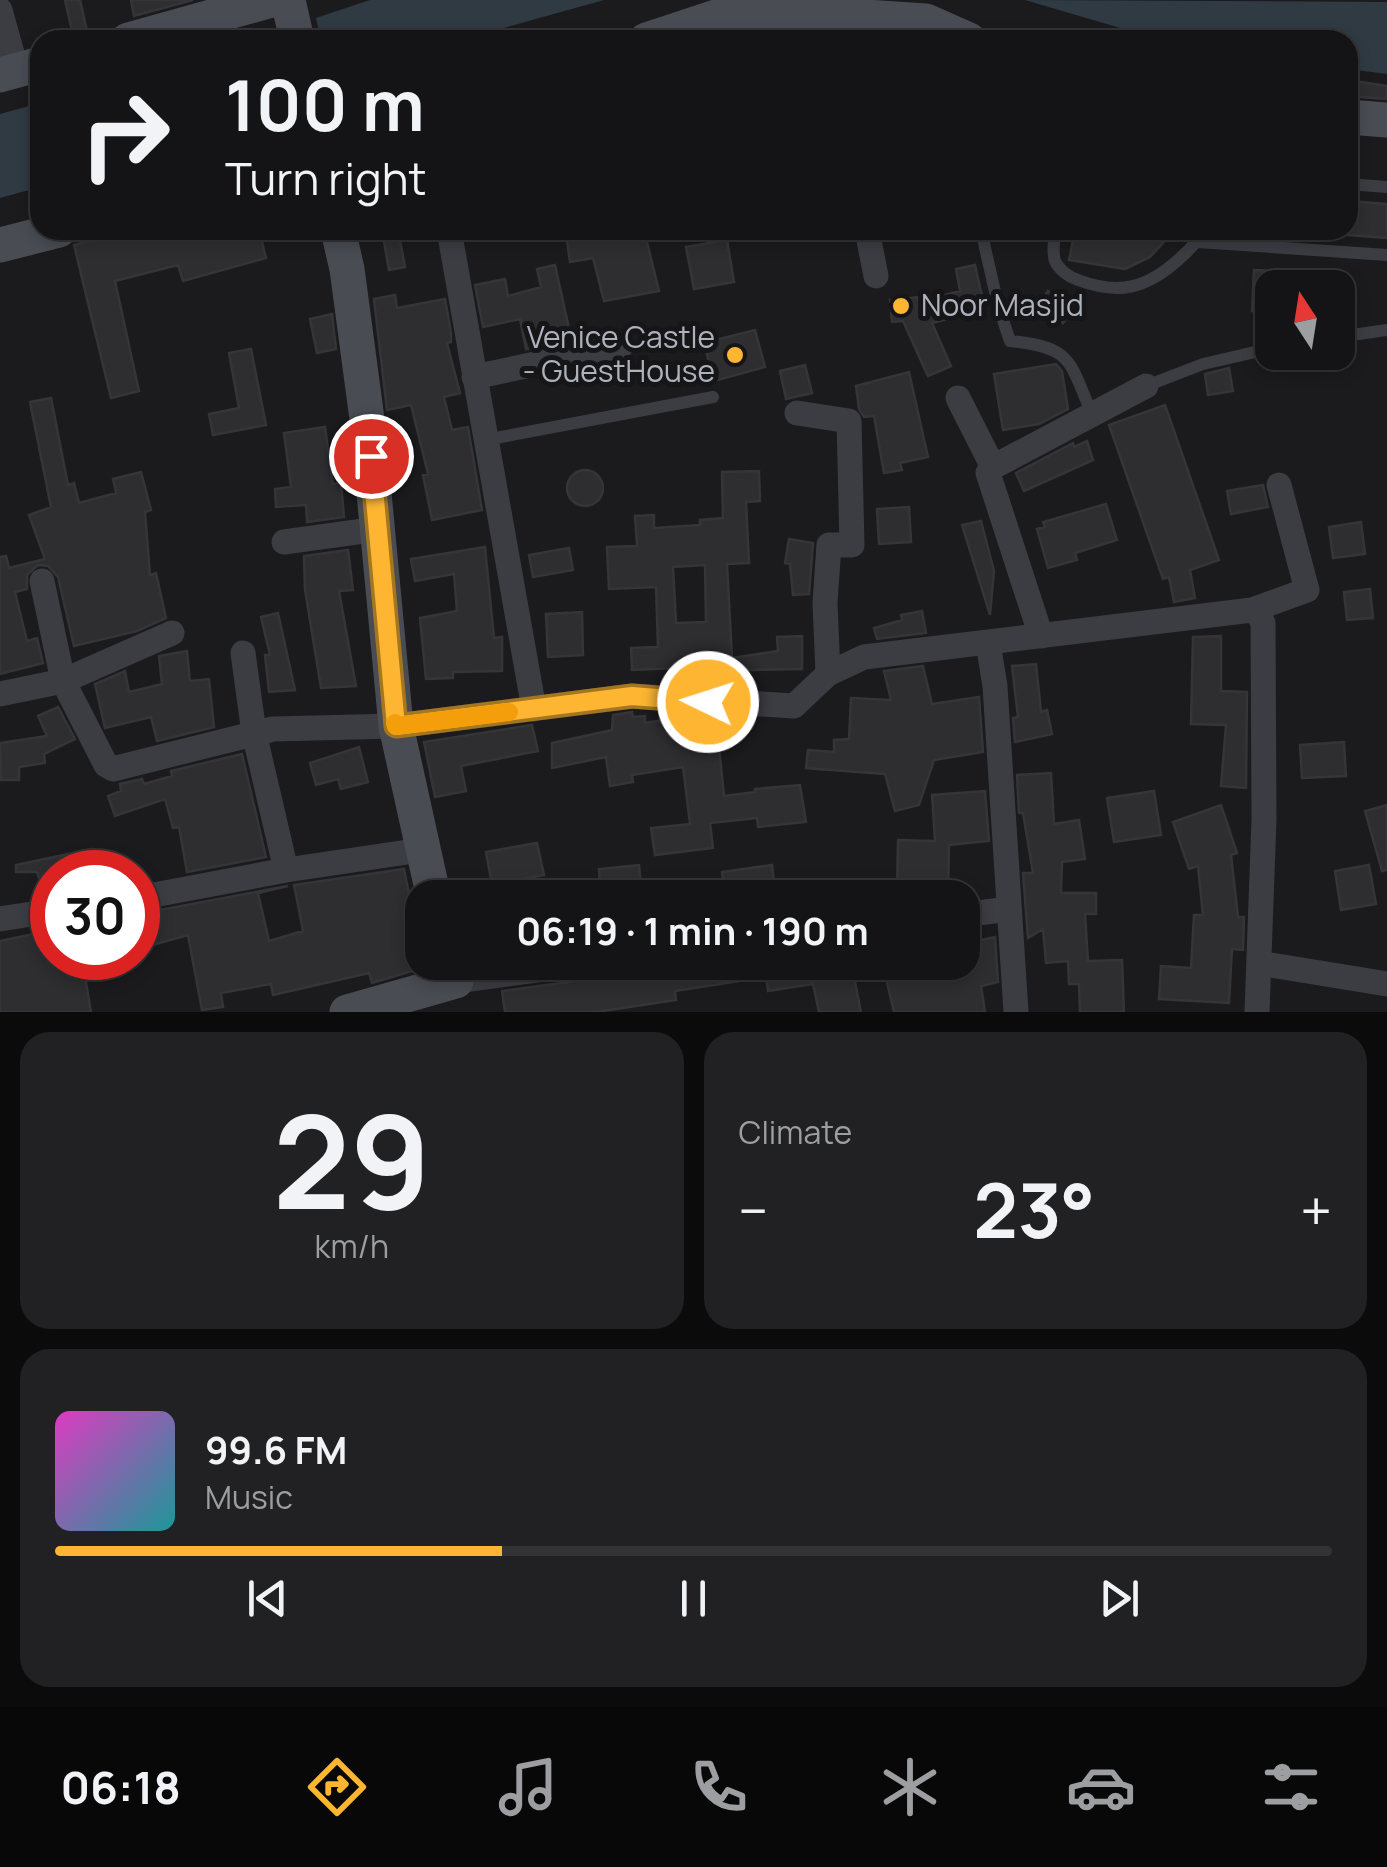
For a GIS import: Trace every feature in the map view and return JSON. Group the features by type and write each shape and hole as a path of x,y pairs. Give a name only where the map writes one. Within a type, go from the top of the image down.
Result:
{"main road":[{"path":"164,30 272,0"},
{"path":"288,0 295,30"},
{"path":"676,30 730,12 795,26 926,21 946,30"},
{"path":"1358,119 1387,120"},
{"path":"0,246 30,238"},
{"path":"340,240 368,419 396,726 429,880"},
{"path":"347,1012 457,985"}],"street":[{"path":"0,10 19,70"},
{"path":"451,240 534,708"},
{"path":"869,240 876,276"},
{"path":"474,377 621,346"},
{"path":"1040,636 988,480 993,467 1146,386"},
{"path":"958,398 993,467"},
{"path":"797,414 848,422 852,545 828,546 828,674"},
{"path":"42,581 62,681 106,765 113,769 273,728 396,726 632,696 784,708 801,701 828,674 864,657 1252,610 1308,590 1279,484"},
{"path":"284,542 378,530"},
{"path":"1252,610 1262,623 1264,820 1257,1012"},
{"path":"0,694 62,681 172,633"},
{"path":"988,643 995,686 1016,1012"},
{"path":"243,653 254,733 286,870"},
{"path":"160,894 421,850"},
{"path":"980,913 1009,909"},
{"path":"0,919 30,914"},
{"path":"1259,963 1387,984"},
{"path":"457,985 487,980"}],"lane":[{"path":"1358,185 1387,188"},
{"path":"983,240 1010,341 1047,344 1068,359 1092,414"},
{"path":"1054,240 1056,264 1070,277 1103,289 1127,288 1160,276 1195,240"},
{"path":"1239,240 1387,255"},
{"path":"1355,335 1387,330"},
{"path":"1146,386 1203,364 1255,352"},
{"path":"485,440 713,396"}],"shaded area":[{"path":"370,0 604,0 497,30 319,30 316,18"},
{"path":"1025,0 1387,2 1387,74 1358,70 1358,30 1127,30"},
{"path":"30,106 30,190 0,198 0,114"}],"building":[{"path":"65,0 80,0 87,30 72,30"},
{"path":"131,0 193,0 134,16"},
{"path":"1358,82 1387,86 1387,99 1358,97"},
{"path":"1358,202 1387,204 1387,238 1358,236"},
{"path":"94,240 262,240 266,258 183,281 178,265 115,281 139,391 111,398 74,245"},
{"path":"384,240 400,240 405,267 389,270"},
{"path":"646,240 659,291 604,301 593,258 570,262 567,241"},
{"path":"727,240 734,282 694,289 686,247"},
{"path":"1073,240 1166,240 1150,257 1125,269 1069,260"},
{"path":"555,265 570,333 546,338 547,345 526,349 520,319 483,327 475,285 505,279 508,296 541,287 537,269"},
{"path":"975,265 985,309 932,323 951,366 928,376 903,321 892,322 890,300 918,297 919,302 960,291 956,269"},
{"path":"1254,270 1255,270 1255,311"},
{"path":"1048,291 1074,309 1063,323 1038,305"},
{"path":"395,295 397,308 445,299 451,333 451,342 447,343 460,393 444,397 452,430 468,427 482,510 432,520 423,475 428,474 411,405 387,410 374,299"},
{"path":"332,314 336,349 317,353 310,319"},
{"name":"Venice Castle - GuestHouse","path":"755,330 765,367 714,381 704,343"},
{"path":"251,349 266,425 213,435 209,414 239,408 229,353"},
{"path":"1056,364 1062,371 1068,409 1039,424 1003,430 994,374"},
{"path":"805,365 812,393 786,399 780,371"},
{"path":"1229,368 1233,391 1208,395 1205,374"},
{"path":"909,372 928,457 900,463 902,470 884,473 874,416 864,417 859,409 856,386"},
{"path":"51,398 68,485 74,483 79,503 116,493 113,479 141,472 151,510 145,512 150,575 156,573 166,618 137,631 74,646 58,577 48,566 38,565 27,575 27,589 15,592 27,641 37,638 43,663 0,674 0,557 6,556 9,568 45,559 29,515 51,507 30,402"},
{"path":"1165,405 1219,560 1190,570 1195,598 1174,602 1169,577 1163,579 1109,425"},
{"path":"325,427 333,484 341,483 344,517 307,522 306,505 276,507 275,489 291,487 284,433"},
{"path":"1087,441 1093,460 1024,491 1016,473 1073,443 1074,447"},
{"path":"585,470 598,475 603,488 598,501 585,506 572,501 567,488 572,475"},
{"path":"759,471 760,501 746,502 749,563 727,564 732,658 778,651 777,637 802,636 802,669 632,670 631,648 658,647 656,587 609,589 607,547 637,546 635,516 654,515 654,528 700,525 700,520 723,518 722,472","holes":["705,565 706,622 676,623 673,567"]},
{"path":"1263,485 1268,507 1231,514 1227,491"},
{"path":"1106,504 1117,540 1075,553 1077,560 1048,568 1037,529 1045,527 1043,522"},
{"path":"909,507 911,542 879,544 877,509"},
{"path":"981,521 994,571 990,615 962,525"},
{"path":"1361,522 1365,554 1333,558 1329,527"},
{"path":"789,539 813,543 809,594 793,595 790,564 785,563"},
{"path":"485,547 494,638 502,637 502,671 453,672 453,678 426,679 420,618 457,611 454,574 415,581 411,559"},
{"path":"569,548 573,570 533,577 529,555"},
{"path":"348,550 353,590 339,591 356,686 321,688 305,590 304,556"},
{"path":"1370,589 1373,618 1347,620 1344,592"},
{"path":"922,611 926,633 877,639 874,628 902,620 901,615"},
{"path":"582,612 583,655 548,657 546,614"},
{"path":"278,613 295,690 269,692 265,655 270,655 261,617"},
{"path":"1221,636 1221,691 1247,692 1246,788 1221,786 1226,725 1191,724 1193,637"},
{"path":"187,651 190,681 209,679 214,727 157,741 151,717 105,728 95,684 125,671 129,692 162,684 159,656"},
{"path":"1036,664 1041,712 1047,710 1052,734 1015,742 1013,718 1018,717 1012,666"},
{"path":"923,666 932,704 979,697 983,752 934,760 919,805 895,811 885,774 806,768 808,750 834,752 834,740 849,739 851,698 891,700 884,671"},
{"path":"58,707 75,739 44,754 45,763 19,767 19,780 1,780 0,743 47,736 38,716"},
{"path":"632,712 633,717 645,716 645,723 689,716 716,717 724,796 800,785 806,822 758,827 757,818 710,823 713,848 655,855 651,828 690,824 683,767 632,775 633,782 610,786 606,757 552,768 552,743 612,730 613,715"},
{"path":"532,725 538,751 461,766 466,791 435,797 424,742"},
{"path":"1344,742 1346,776 1302,778 1300,745"},
{"path":"359,747 368,782 341,789 338,779 316,785 310,763"},
{"path":"242,754 266,857 187,872 179,827 173,828 165,799 115,816 108,796 121,791 120,784 142,779 144,784 172,776 171,771"},
{"path":"1051,773 1054,824 1079,820 1085,859 1062,862 1061,893 1096,893 1096,914 1085,914 1088,961 1122,960 1124,1012 1080,1012 1079,984 1069,984 1068,961 1046,963 1043,929 1028,938 1023,873 1033,873 1023,813 1019,813 1017,775"},
{"path":"985,791 989,841 949,845 948,880 897,880 898,840 935,841 932,795"},
{"path":"1154,791 1161,835 1114,842 1107,798"},
{"path":"1221,805 1237,853 1231,855 1238,917 1244,917 1243,950 1232,949 1229,1003 1159,999 1161,966 1191,968 1194,915 1203,915 1198,866 1189,869 1173,822"},
{"path":"1387,805 1387,870 1382,871 1365,811"},
{"path":"537,843 544,875 491,880 486,852"},
{"path":"30,862 30,872 16,872 16,865"},
{"path":"639,865 640,880 600,880 599,869"},
{"path":"772,865 774,880 723,880 722,872"},
{"path":"1369,865 1376,904 1341,910 1335,871"},
{"path":"404,869 405,973 372,983 369,973 273,995 271,984 221,993 223,1007 202,1010 188,935 160,943 160,910 288,886 258,893 269,941 303,931 294,885"},
{"path":"30,935 30,980 86,980 91,1012 0,1012 0,941"},
{"path":"995,937 998,982 981,986 985,1012 894,1012 886,980 980,980 980,940"},
{"path":"583,980 746,980 675,991 676,1000 597,1012 505,1012 502,991"},
{"path":"766,980 855,980 861,1012 819,1012 813,984 768,991"}],"slow traffic":[{"path":"395,723 396,726 509,712"}],"place":[{"name":"Noor Masjid","path":"901,306"},
{"name":"Venice Castle - GuestHouse","path":"735,355"}],"route":[{"path":"371,456 396,726 632,696 708,702"}]}
